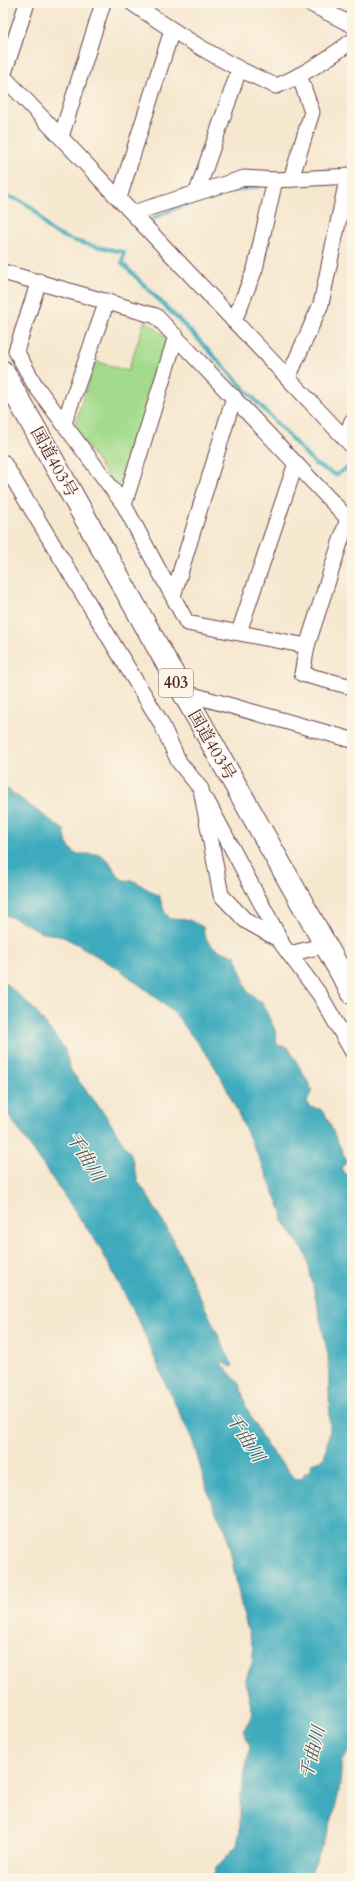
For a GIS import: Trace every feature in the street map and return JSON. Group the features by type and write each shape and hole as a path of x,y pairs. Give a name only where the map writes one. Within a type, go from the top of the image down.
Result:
{"highway":[{"name":"国道403号","path":"3,372 352,992"}],"street":[{"path":"27,3 3,76 348,442"},
{"path":"61,137 103,3"},
{"path":"132,3 172,30 239,70 276,86 289,82 333,55 352,41"},
{"path":"310,3 352,24"},
{"path":"119,198 172,30"},
{"path":"197,192 239,70"},
{"path":"291,179 312,112 299,75"},
{"path":"133,213 244,178 275,180 350,176 321,304 288,378"},
{"path":"234,321 255,269 275,180"},
{"path":"3,272 39,281 156,316 350,521 307,646 302,674 352,687"},
{"path":"39,281 16,351 35,386 124,505 187,623 307,646"},
{"path":"64,423 107,301"},
{"path":"124,505 176,336"},
{"path":"173,596 234,397"},
{"path":"348,442 352,421"},
{"path":"3,462 161,723 179,762 201,789 287,952"},
{"path":"239,632 296,463"},
{"path":"182,692 352,740"},
{"path":"201,789 221,895 246,921 278,939 320,995 352,1051"},
{"path":"287,952 326,945"}],"green space":[{"path":"145,320 168,339 124,483 113,485 76,430 76,421 95,361 128,371"}],"water":[{"name":"千曲川","path":"3,786 64,830 67,844 75,854 99,854 109,861 117,875 123,880 134,881 159,896 165,913 171,919 189,920 203,927 204,934 210,944 219,950 236,956 247,991 262,1003 276,1032 277,1045 288,1047 313,1091 307,1102 309,1107 320,1109 325,1114 347,1162 341,1168 344,1173 352,1177 352,1739 349,1752 341,1761 341,1776 336,1806 321,1850 309,1878 212,1878 216,1868 237,1845 240,1829 240,1797 250,1746 243,1731 253,1714 245,1681 253,1661 253,1648 242,1610 226,1530 218,1517 207,1490 192,1439 166,1385 140,1323 99,1246 3,1107 3,981 34,1009 64,1048 71,1071 104,1113 131,1155 138,1182 170,1234 233,1366 231,1367 222,1361 222,1364 240,1385 246,1407 266,1445 296,1479 302,1478 305,1473 311,1470 312,1463 324,1458 330,1430 328,1355 306,1254 283,1221 282,1212 265,1171 222,1079 210,1059 175,1014 120,970 77,944 63,937 40,932 23,922 3,914"}],"waterway":[{"path":"153,219 178,207 204,198 231,191 258,187"},
{"path":"3,197 16,199 29,206 38,214 49,229 65,238 106,249 124,252 122,263 198,339 315,464 336,475 352,465"}]}
